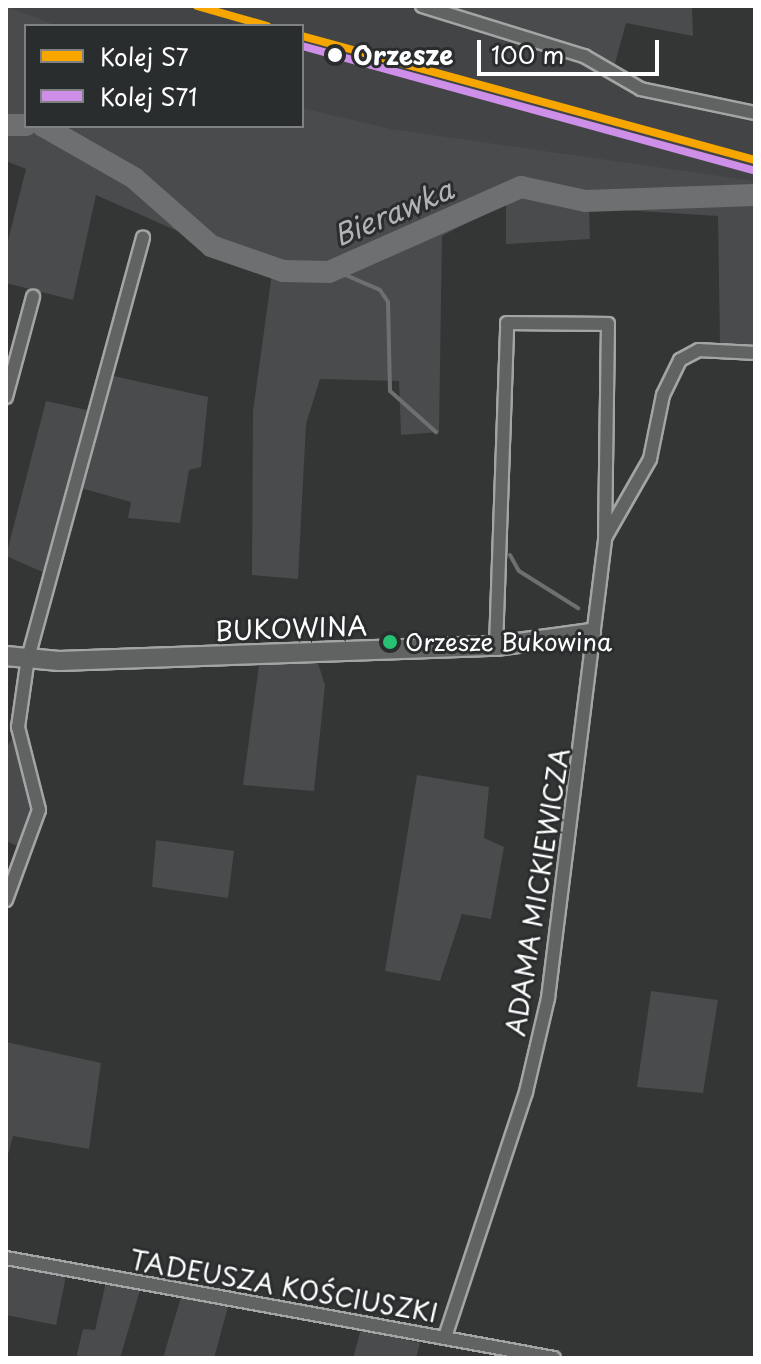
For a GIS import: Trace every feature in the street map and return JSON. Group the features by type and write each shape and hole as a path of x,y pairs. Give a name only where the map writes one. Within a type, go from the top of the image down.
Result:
{"street":[{"path":"422,6 584,56 641,89 755,113"},
{"path":"6,900 39,810 18,727 28,658 143,237"},
{"path":"6,397 33,297"},
{"path":"496,646 507,323 608,324 605,538 591,633"},
{"path":"605,538 650,459 663,395 680,360 699,350 755,353"},
{"name":"BUKOWINA","path":"6,656 28,658 496,646 591,633"},
{"name":"ADAMA MICKIEWICZA","path":"445,1337 526,1092 548,998 591,633"},
{"name":"TADEUSZA KOŚCIUSZKI","path":"6,1258 445,1337 499,1353 554,1358"}],"shaded area":[{"path":"6,6 403,6 581,58 643,94 755,117 755,181 304,126 304,24 24,24"},
{"path":"6,6 53,24 24,24 24,128 304,128 304,108 391,129 755,181 755,344 720,344 718,216 589,208 590,239 506,244 506,203 442,236 439,432 401,435 399,381 320,379 306,424 298,579 252,575 253,411 272,273 96,195 73,300 6,283 6,249 26,169 6,161"},
{"path":"439,6 692,6 693,36 626,23 614,67"},
{"path":"109,375 208,397 201,467 189,470 180,523 128,518 131,502 77,487"},
{"path":"46,401 87,410 45,573 6,556"},
{"path":"318,663 325,685 314,791 243,785 259,665"},
{"path":"12,739 35,812 22,848 6,841 6,748"},
{"path":"417,775 489,787 484,838 504,847 491,919 462,914 440,981 385,971"},
{"path":"156,840 234,851 228,898 152,887"},
{"path":"651,991 718,1000 703,1093 637,1087"},
{"path":"6,1042 101,1063 89,1149 13,1136 6,1162"},
{"path":"6,1266 66,1276 56,1325 6,1315"},
{"path":"106,1282 141,1287 120,1358 76,1358 83,1329 95,1330"},
{"path":"181,1297 228,1307 214,1358 163,1358"},
{"path":"361,1329 420,1343 416,1358 353,1358"}],"waterway":[{"name":"Bierawka","path":"6,125 24,125"},
{"name":"Bierawka","path":"46,128 134,178 211,246 283,271 329,272 521,187 585,201 755,195"},
{"path":"334,270 380,290 388,302 390,391 436,432"},
{"path":"510,555 519,571 578,608"}],"rail line":[{"name":"S7","path":"197,6 260,24"},
{"name":"S7","path":"304,37 755,160"},
{"name":"S71","path":"304,47 752,170"}],"place":[{"name":"Orzesze","path":"335,55"},
{"name":"Orzesze Bukowina","path":"390,642"}]}
